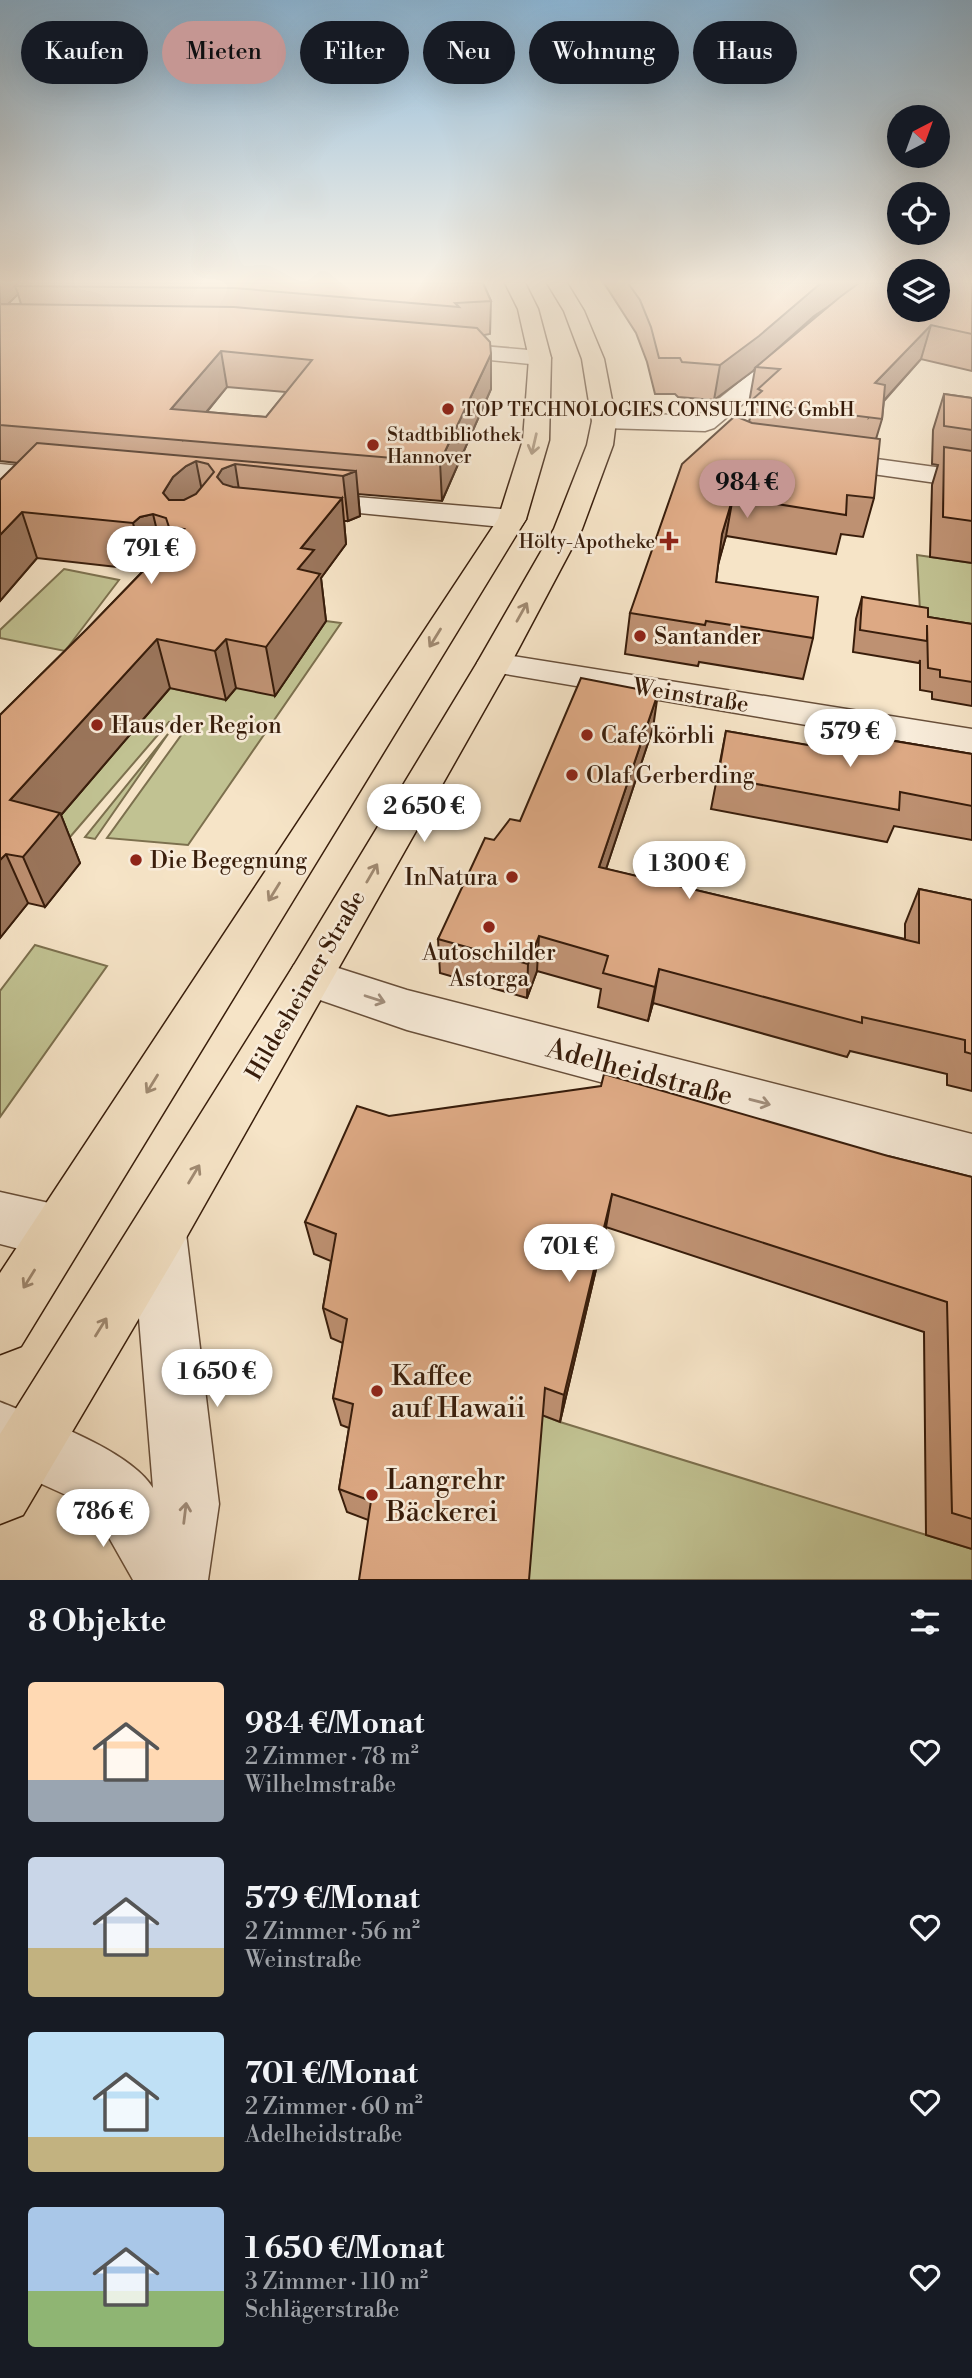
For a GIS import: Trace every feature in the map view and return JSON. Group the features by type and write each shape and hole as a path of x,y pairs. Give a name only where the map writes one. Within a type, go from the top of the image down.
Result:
{"main road":[{"name":"Hildesheimer Straße","path":"10,1457 159,1233 494,663 568,529 600,445 604,421 592,357"},
{"path":"0,1325 512,519 537,440 540,358"}],"street":[{"path":"525,357 540,358"},
{"path":"604,421 716,430 788,357"},
{"path":"799,457 972,480"},
{"path":"0,472 75,491 0,496"},
{"path":"276,498 512,519"},
{"path":"351,533 377,522 392,509"},
{"name":"Weinstraße","path":"494,663 972,741"},
{"name":"Adelheidstraße","path":"310,978 407,1010 972,1158"},
{"path":"0,1218 58,1232"},
{"path":"159,1233 187,1504 172,1580"},
{"path":"10,1457 88,1473 126,1504 172,1580"}],"green space":[{"path":"917,555 972,563 972,647 921,630"},
{"path":"64,569 119,580 65,651 0,638 0,630"},
{"path":"326,621 341,623 188,845 107,838 187,727 169,722 70,837 48,830 170,688 225,700 236,688"},
{"path":"168,734 95,839 85,837"},
{"path":"35,945 107,966 0,1117 0,991"},
{"path":"511,1403 560,1422 972,1549 972,1580 527,1580"}],"building":[{"path":"0,357 216,357 171,409 266,417 312,360 279,357 490,357 440,462 0,425"},
{"path":"731,357 720,365 682,362 680,358 659,358"},
{"path":"768,357 900,357 875,383 885,385 882,419 761,404 753,399 762,391 758,389 780,369 756,367"},
{"path":"944,394 972,398 972,430 944,426"},
{"path":"735,416 752,423 880,439 874,498 847,495 846,515 733,497 722,534 716,582 818,597 813,638 706,621 705,625 630,613 682,464"},
{"path":"37,443 356,471 343,476 235,464 222,469 217,477 223,484 233,487 342,498 301,548 314,550 298,569 320,574 266,647 226,639 215,651 157,639 10,800 60,813 23,857 6,854 0,860 0,715 184,529 169,527 166,518 153,514 140,517 133,523 22,512 0,535 0,480","holes":["196,461 208,464 214,472 196,494 184,500 169,500 163,493 173,477 186,466"]},
{"path":"944,447 972,451 972,521 943,517"},
{"path":"862,597 928,608 928,617 972,624 972,682 940,677 940,670 928,668 927,625 927,641 860,630"},
{"path":"581,678 658,693 599,867 919,943 919,889 972,900 972,1054 965,1052 965,1040 862,1017 862,1023 659,969 655,987 603,973 608,956 539,936 528,964 438,939 485,838 494,840 510,819 520,821"},
{"path":"726,731 814,746 815,734 851,740 852,734 972,754 972,806 900,792 899,810 718,777"},
{"path":"604,1074 888,1156 972,1177 972,1519 952,1513 947,1302 612,1194 564,1395 545,1388 529,1580 359,1580 371,1501 339,1489 353,1404 333,1398 347,1319 323,1308 336,1234 305,1222 357,1106 389,1116 601,1086"}],"place":[{"name":"TOP TECHNOLOGIES CONSULTING GmbH","path":"448,409"},
{"name":"Stadtbibliothek Hannover","path":"373,445"},
{"name":"Hölty-Apotheke","path":"669,541"},
{"name":"Santander","path":"640,636"},
{"name":"Haus der Region","path":"97,725"},
{"name":"Café körbli","path":"587,735"},
{"name":"Olaf Gerberding","path":"572,775"},
{"name":"Die Begegnung","path":"136,860"},
{"name":"InNatura","path":"512,877"},
{"name":"Autoschilder Astorga","path":"489,927"},
{"name":"Kaffee auf Hawaii","path":"377,1391"},
{"name":"Langrehr Bäckerei","path":"372,1495"}]}
